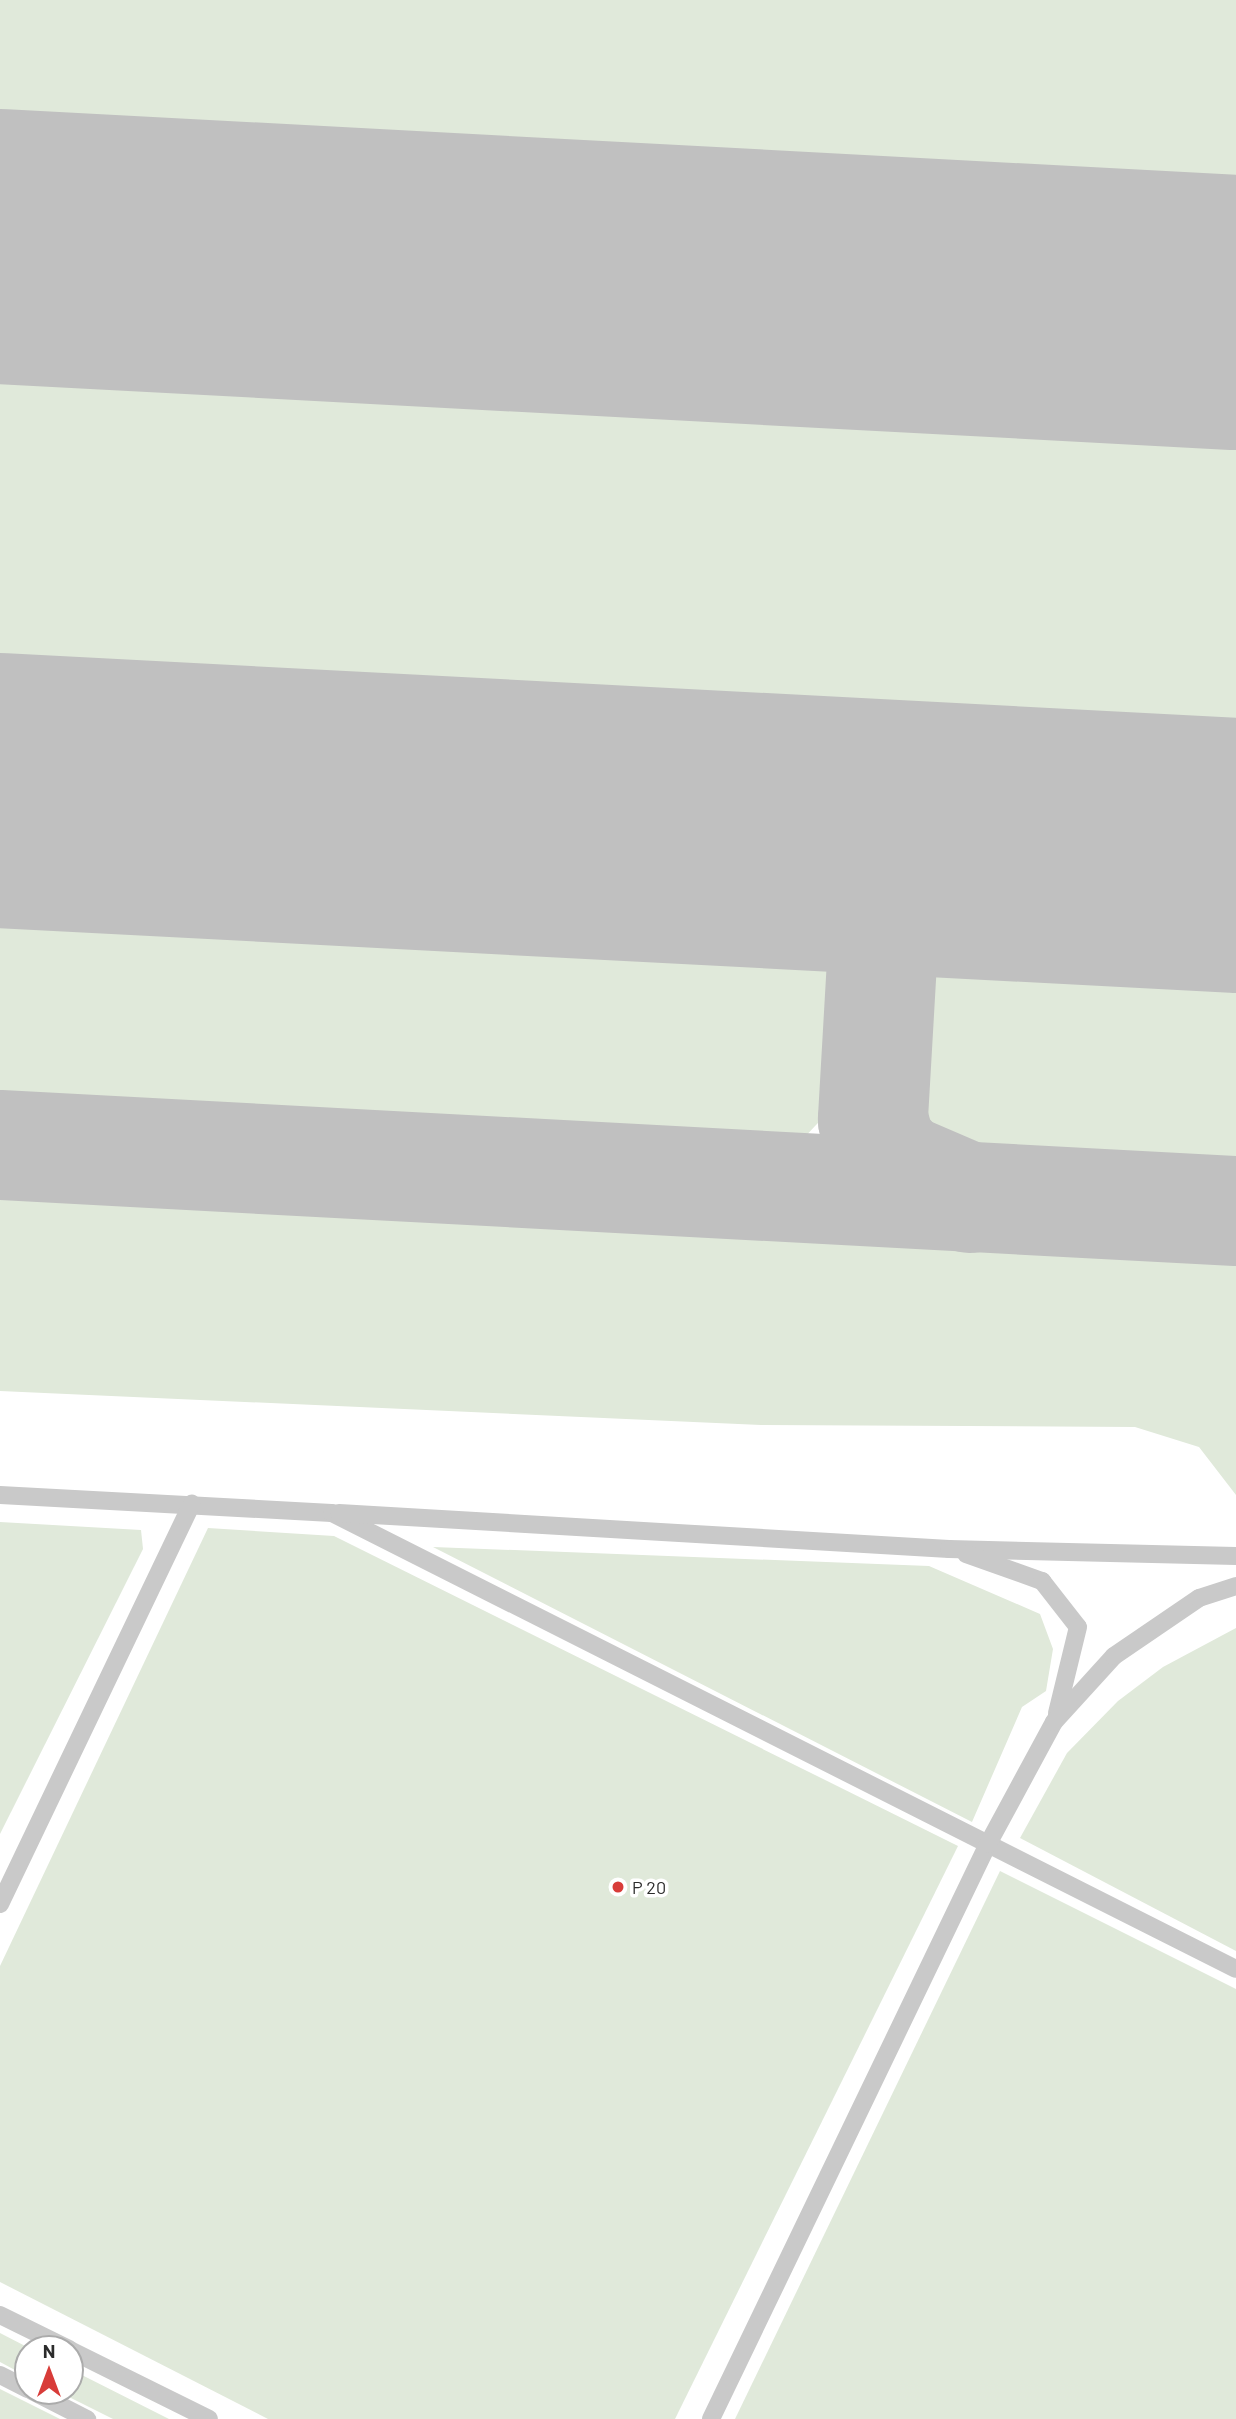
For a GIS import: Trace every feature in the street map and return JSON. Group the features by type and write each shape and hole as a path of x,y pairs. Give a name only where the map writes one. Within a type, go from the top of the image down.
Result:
{"lane":[{"path":"0,1495 949,1549 1236,1556"},
{"path":"0,1904 192,1504"},
{"path":"332,1513 1236,1969"},
{"path":"949,1549 1042,1581 1078,1627 1054,1722"},
{"path":"711,2419 988,1844 1054,1722 1114,1656 1199,1598 1236,1586"},
{"path":"0,2315 41,2335"},
{"path":"84,2356 209,2419"},
{"path":"59,2405 87,2419"}],"green space":[{"path":"0,0 1236,0 1236,779 0,714"},
{"path":"0,866 761,905 804,924 838,953 849,988 838,1089 832,1108 801,1141 755,1152 0,1112"},
{"path":"1011,919 1236,931 1236,1179 990,1166 961,1160 926,1135 904,1072 914,978 943,939 983,921"},
{"path":"0,1175 1236,1240 1236,1495 1199,1447 1135,1427 761,1425 0,1391"},
{"path":"0,1522 141,1530 143,1549 0,1834"},
{"path":"208,1528 334,1536 958,1846 675,2419 268,2419 0,2282 0,1966"},
{"path":"433,1547 929,1566 1040,1614 1053,1649 1046,1691 1022,1707 972,1822"},
{"path":"1236,1628 1236,1951 1020,1838 1067,1753 1118,1701 1163,1667"},
{"path":"1000,1871 1236,1989 1236,2419 735,2419"},
{"path":"0,2333 14,2340 14,2370 0,2362"},
{"path":"84,2376 169,2419 113,2419 84,2404"},
{"path":"0,2389 14,2396 14,2405 32,2405 60,2419 0,2419"}],"taxiway":[{"path":"968,841 931,847 909,858 886,892 873,1120 881,1148 900,1168 970,1198"},
{"path":"0,1145 1236,1211"}],"runway":[{"path":"0,246 1236,312"},
{"path":"0,790 1236,855"}],"place":[{"name":"P 20","path":"618,1887"}]}
